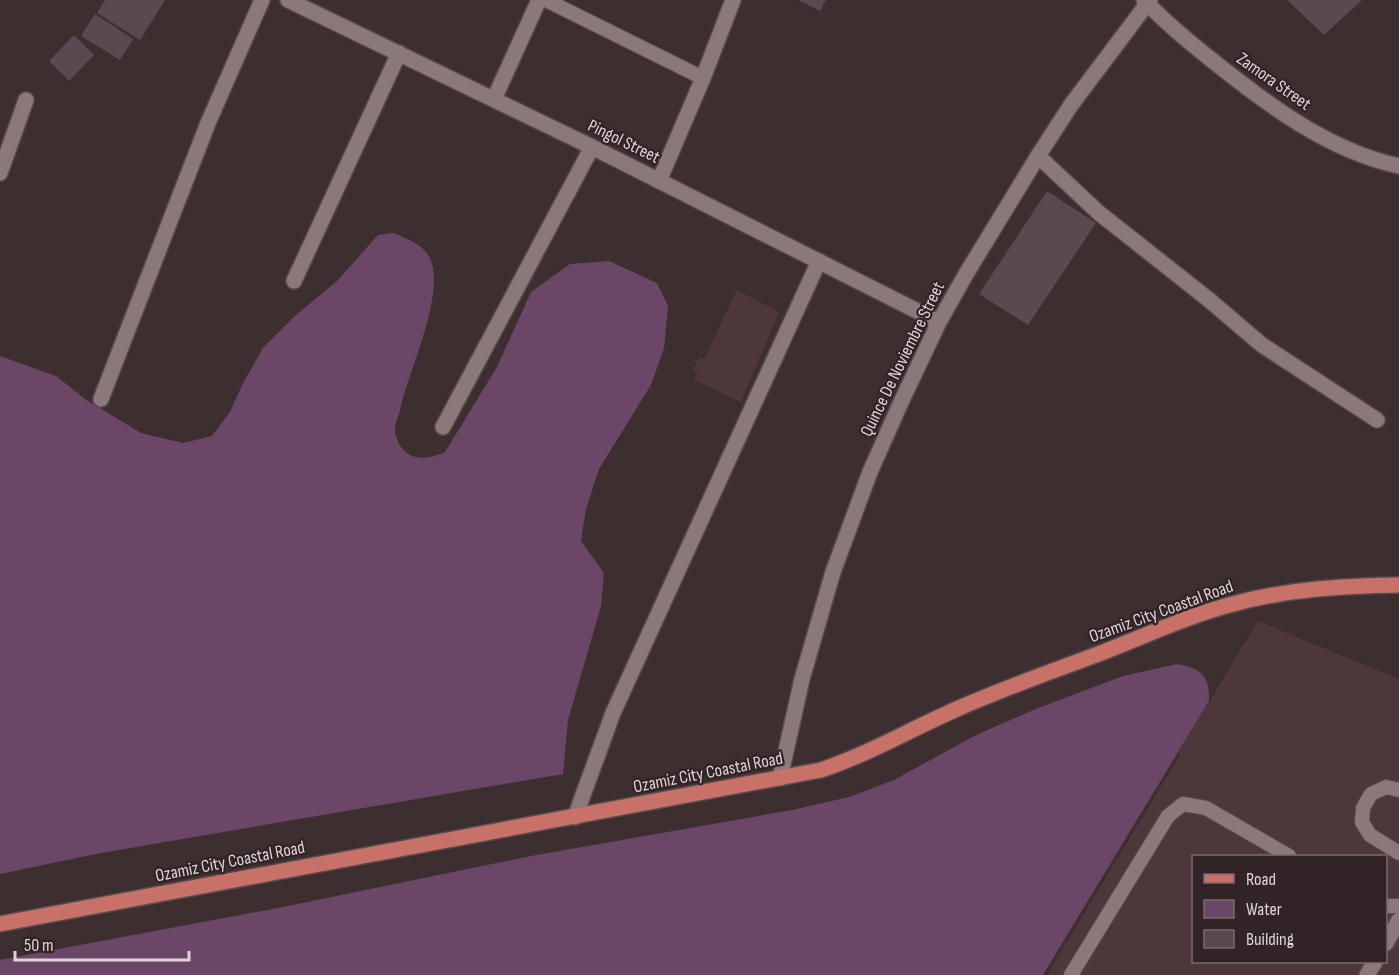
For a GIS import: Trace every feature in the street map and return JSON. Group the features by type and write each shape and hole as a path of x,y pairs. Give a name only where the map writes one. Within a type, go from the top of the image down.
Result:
{"main road":[{"name":"Ozamiz City Coastal Road","path":"0,924 821,770 876,749 957,709 1186,619 1231,604 1293,592 1399,585"}],"street":[{"path":"101,399 208,123 262,0"},
{"name":"Pingol Street","path":"288,0 592,147 939,322"},
{"path":"494,99 539,0"},
{"path":"659,181 733,0"},
{"name":"Quince De Noviembre Street","path":"780,778 802,679 837,562 870,472 902,400 939,322 1038,156 1077,97 1147,1"},
{"name":"Zamora Street","path":"1147,1 1192,44 1240,83 1309,130 1363,156 1399,166"},
{"path":"294,281 399,53"},
{"path":"0,172 26,100"},
{"path":"443,427 592,147"},
{"path":"1038,156 1099,213 1262,345 1377,420"},
{"path":"575,817 613,713 819,261"}],"lane":[{"path":"546,0 703,78"},
{"path":"1399,790 1386,787 1371,794 1363,808 1362,822 1370,836 1399,853"},
{"path":"1071,975 1168,816 1184,804 1206,808 1287,855"}],"shaded area":[{"path":"737,290 779,312 741,402 694,380 697,373 693,370 699,357 704,359"},
{"path":"1258,621 1399,679 1399,975 1043,975"}],"water":[{"path":"393,233 424,249 430,258 434,274 430,312 395,427 395,433 402,449 419,458 432,457 445,452 497,367 531,292 570,264 609,261 657,283 668,306 664,348 651,385 599,469 586,509 581,541 604,573 601,606 568,720 563,774 101,853 0,874 0,356 56,376 85,399 141,433 183,443 212,436 230,412 263,348 296,315 337,281 378,235"},
{"path":"1177,664 1198,671 1206,679 1209,701 1043,975 0,975 0,960 283,907 531,856 792,810 849,797 894,780 976,735 1038,708 1123,676"}],"pier":[{"path":"1178,753 1180,755 1047,975 1043,975"}],"building":[{"path":"105,0 165,0 140,40 97,13"},
{"path":"798,0 826,0 820,11"},
{"path":"1287,0 1362,0 1324,35"},
{"path":"95,14 133,39 120,60 81,36"},
{"path":"74,35 94,55 69,81 49,61"},
{"path":"1047,191 1096,223 1028,325 979,294"}]}
